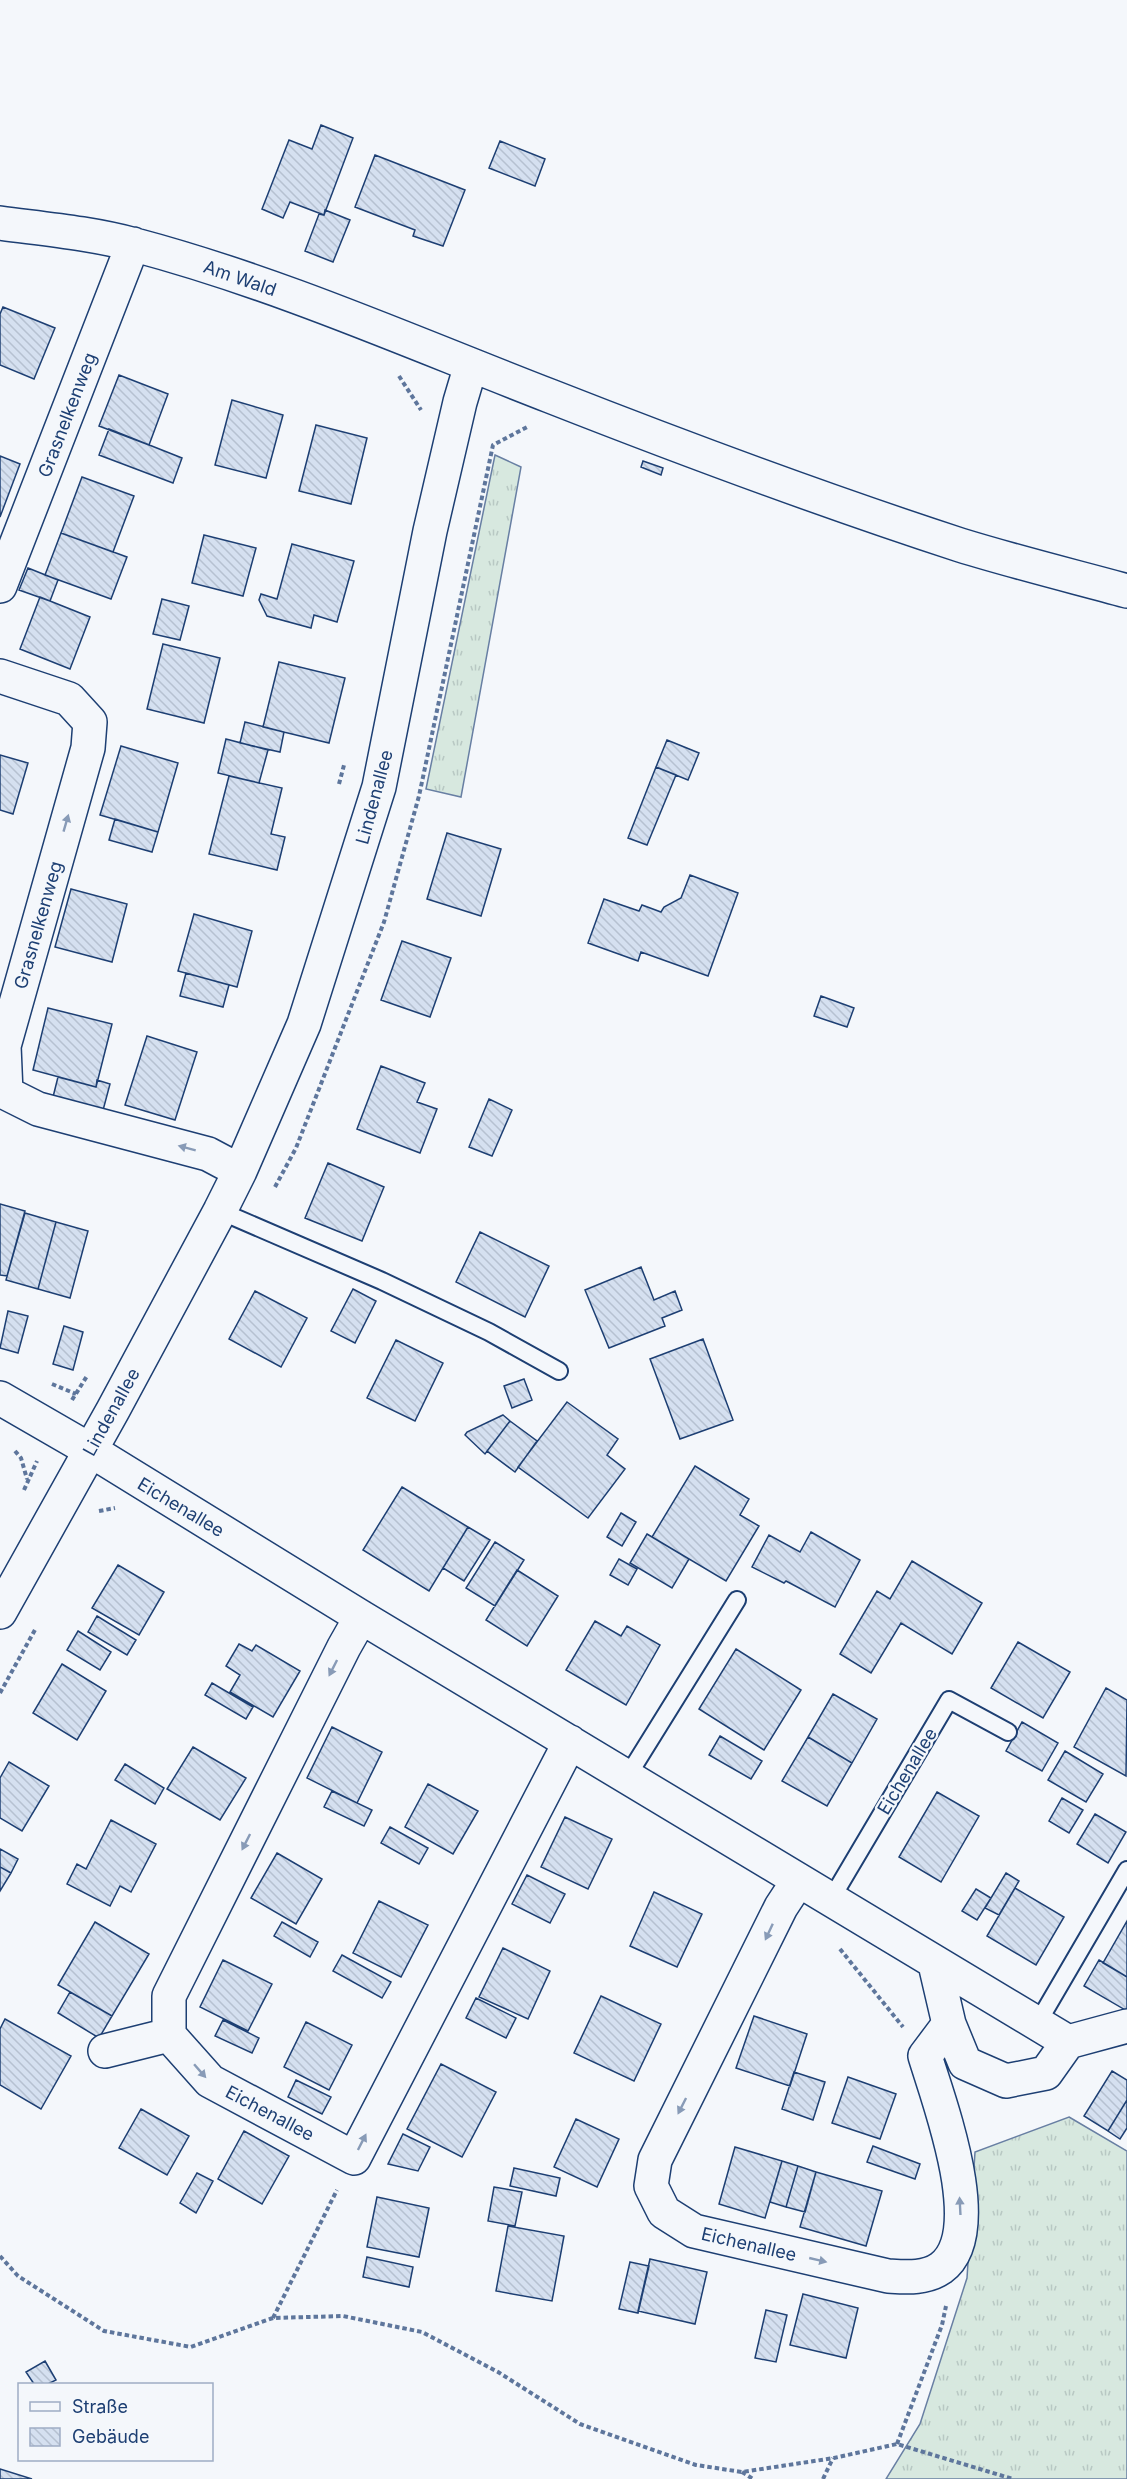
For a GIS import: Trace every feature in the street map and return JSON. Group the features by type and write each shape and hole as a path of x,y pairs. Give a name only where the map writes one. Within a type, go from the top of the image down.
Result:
{"street":[{"name":"Am Wald","path":"0,223 70,232 133,244 231,273 393,333 633,428 927,533 1127,591"},
{"name":"Grasnelkenweg","path":"0,586 133,244"},
{"name":"Lindenallee","path":"0,1612 220,1211 240,1171 304,1024 379,787 430,531 460,402 471,365"},
{"name":"Grasnelkenweg","path":"0,676 69,699 90,722 88,748 4,1046 6,1093 38,1109 208,1154 240,1171"},
{"name":"Eichenallee","path":"0,1398 90,1450 830,1901 1068,2042"},
{"path":"105,2051 169,2034 169,1996 361,1617"},
{"path":"354,2157 570,1742"},
{"name":"Eichenallee","path":"798,1881 781,1907 655,2160 651,2186 664,2212 694,2231 888,2276 920,2277 941,2268 957,2250 961,2225 959,2179 952,2142 925,2056 949,2024"},
{"path":"935,1964 949,2024 966,2063 1006,2081 1047,2073 1068,2042 1127,2026"},
{"name":"Eichenallee","path":"169,2034 210,2081 354,2157"}],"lane":[{"path":"220,1211 382,1281 489,1332 559,1371"},
{"path":"627,1777 737,1600"},
{"name":"Eichenallee","path":"830,1901 950,1700 1008,1732"},
{"path":"1037,2024 1127,1870"}],"path":[{"path":"393,333 389,361 423,413"},
{"path":"338,788 346,755"},
{"path":"14,1449 21,1458 27,1480 53,1429 88,1375"},
{"path":"273,2318 354,2157"},
{"path":"0,2256 18,2276 104,2331 191,2347 273,2318 343,2316 422,2331 498,2372 580,2424 696,2465 742,2472 834,2458 897,2444 1012,2479"},
{"path":"897,2444 942,2325 946,2303"},
{"path":"823,2479 834,2458"},
{"path":"742,2472 753,2479"}],"green space":[{"path":"495,455 521,467 461,797 426,789"},
{"path":"1069,2117 1127,2151 1127,2479 886,2479 920,2424 967,2278 975,2152"}],"building":[{"path":"321,125 353,138 324,215 290,202 283,218 262,209 289,140 312,149"},
{"path":"500,141 545,159 535,186 489,168"},
{"path":"375,155 465,190 443,246 413,236 415,230 355,207"},
{"path":"325,210 350,220 333,262 305,251 319,214 324,215"},
{"path":"3,307 55,328 34,379 0,365 0,314"},
{"path":"119,375 168,394 149,445 99,426"},
{"path":"232,400 283,415 266,478 215,465"},
{"path":"316,425 367,438 351,504 299,491"},
{"path":"109,429 182,458 173,483 99,455"},
{"path":"0,456 20,464 0,517"},
{"path":"643,461 663,468 661,475 641,467"},
{"path":"82,477 134,496 113,552 61,533"},
{"path":"61,533 127,557 111,599 45,575"},
{"path":"204,535 256,548 243,596 192,583"},
{"path":"292,544 354,561 337,622 314,615 311,628 267,616 259,600 261,594 277,599"},
{"path":"28,568 58,580 50,601 19,590"},
{"path":"40,597 90,617 70,669 20,649"},
{"path":"162,599 189,606 180,640 153,634"},
{"path":"163,644 220,658 204,723 147,709"},
{"path":"279,662 345,678 329,743 263,727"},
{"path":"245,722 284,732 280,752 240,743"},
{"path":"226,739 268,750 259,783 218,773"},
{"path":"667,740 699,753 688,780 656,767"},
{"path":"121,746 178,763 158,832 100,815"},
{"path":"0,755 28,763 13,814 0,810"},
{"path":"656,767 676,775 647,845 628,838"},
{"path":"229,776 282,788 271,834 285,837 277,870 209,854"},
{"path":"115,819 158,832 152,852 109,840"},
{"path":"447,833 501,849 481,916 427,899"},
{"path":"690,875 738,893 708,976 641,952 638,961 588,943 604,899 639,911 642,905 661,912 664,907 681,898"},
{"path":"71,889 127,904 112,962 55,947"},
{"path":"194,914 252,931 237,987 178,971"},
{"path":"402,941 451,958 430,1017 381,1000"},
{"path":"186,973 229,985 223,1007 180,996"},
{"path":"821,996 854,1008 847,1027 814,1016"},
{"path":"48,1008 112,1024 96,1087 33,1070"},
{"path":"147,1036 197,1052 175,1120 125,1105"},
{"path":"381,1066 425,1083 417,1102 437,1109 420,1153 357,1129"},
{"path":"58,1077 96,1087 97,1080 110,1084 102,1114 52,1101"},
{"path":"489,1099 512,1110 492,1156 469,1147"},
{"path":"328,1163 384,1187 362,1241 305,1218"},
{"path":"0,1204 25,1211 7,1276 0,1275"},
{"path":"25,1213 56,1222 38,1289 6,1280"},
{"path":"56,1222 88,1231 70,1298 38,1289"},
{"path":"480,1232 549,1266 525,1317 456,1282"},
{"path":"641,1267 654,1300 675,1291 682,1310 662,1318 665,1326 609,1348 585,1290"},
{"path":"353,1289 376,1301 355,1343 331,1331"},
{"path":"255,1291 307,1318 281,1367 229,1339"},
{"path":"8,1311 28,1316 18,1353 0,1348"},
{"path":"64,1326 83,1332 73,1370 53,1364"},
{"path":"703,1339 733,1420 680,1439 650,1359"},
{"path":"396,1340 443,1363 415,1421 367,1398"},
{"path":"524,1379 532,1400 512,1408 504,1386"},
{"path":"567,1402 618,1439 607,1455 625,1469 588,1518 518,1467"},
{"path":"503,1415 510,1421 485,1454 465,1435"},
{"path":"510,1421 537,1441 515,1472 487,1451"},
{"path":"695,1466 749,1499 740,1515 759,1526 726,1581 652,1537"},
{"path":"402,1487 468,1527 429,1591 363,1550"},
{"path":"621,1513 636,1522 622,1546 607,1537"},
{"path":"468,1527 490,1540 464,1581 443,1568"},
{"path":"811,1532 860,1560 835,1607 786,1581 784,1583 752,1567 769,1535 800,1552"},
{"path":"647,1534 689,1559 672,1588 630,1563"},
{"path":"495,1542 524,1560 495,1606 466,1588"},
{"path":"619,1559 637,1569 628,1585 610,1575"},
{"path":"912,1561 982,1603 952,1654 901,1623 871,1673 840,1654 877,1591 890,1599"},
{"path":"118,1565 164,1592 139,1635 92,1608"},
{"path":"517,1570 558,1596 527,1646 486,1620"},
{"path":"97,1616 136,1640 127,1655 88,1632"},
{"path":"595,1621 621,1636 627,1626 660,1645 626,1705 566,1670"},
{"path":"78,1631 111,1652 100,1670 67,1650"},
{"path":"1018,1642 1070,1672 1043,1718 991,1688"},
{"path":"239,1644 252,1651 256,1645 300,1671 273,1717 230,1692 240,1675 226,1666"},
{"path":"736,1649 801,1690 764,1750 699,1709"},
{"path":"62,1664 106,1691 77,1740 33,1713"},
{"path":"212,1683 253,1707 246,1719 205,1695"},
{"path":"1106,1688 1127,1700 1126,1776 1074,1747"},
{"path":"833,1694 877,1719 852,1763 808,1737"},
{"path":"1022,1722 1058,1743 1042,1771 1006,1751"},
{"path":"332,1727 382,1752 357,1803 307,1778"},
{"path":"720,1736 762,1761 751,1779 709,1755"},
{"path":"808,1737 852,1763 827,1806 782,1781"},
{"path":"193,1747 246,1778 220,1820 167,1789"},
{"path":"1065,1751 1103,1774 1086,1802 1048,1780"},
{"path":"9,1762 49,1786 22,1831 0,1818 0,1778"},
{"path":"125,1764 164,1788 155,1804 115,1780"},
{"path":"428,1784 478,1811 453,1854 405,1827"},
{"path":"332,1791 372,1810 364,1826 324,1807"},
{"path":"937,1792 979,1816 941,1882 899,1857"},
{"path":"1062,1798 1083,1810 1069,1833 1049,1821"},
{"path":"1095,1814 1126,1832 1108,1863 1077,1844"},
{"path":"565,1817 612,1839 588,1889 541,1867"},
{"path":"111,1820 156,1844 131,1892 120,1886 110,1906 67,1884 77,1864 86,1869"},
{"path":"390,1827 428,1848 419,1864 381,1843"},
{"path":"0,1849 18,1859 11,1873 0,1867"},
{"path":"277,1853 322,1879 296,1924 251,1898"},
{"path":"0,1867 11,1873 0,1891"},
{"path":"1006,1873 1019,1881 999,1915 985,1908"},
{"path":"527,1875 565,1894 550,1923 512,1904"},
{"path":"1015,1888 1064,1917 1036,1965 987,1936"},
{"path":"976,1889 991,1898 977,1920 962,1911"},
{"path":"654,1892 702,1914 677,1967 630,1946"},
{"path":"379,1901 428,1925 401,1977 353,1953"},
{"path":"1127,1921 1127,1977 1103,1963"},
{"path":"95,1922 149,1954 112,2016 58,1985"},
{"path":"282,1922 318,1942 310,1957 274,1936"},
{"path":"503,1948 550,1971 528,2019 479,1997"},
{"path":"342,1955 391,1982 382,1998 333,1971"},
{"path":"223,1960 272,1984 248,2031 200,2007"},
{"path":"1099,1960 1127,1977 1127,2011 1084,1986"},
{"path":"70,1992 112,2016 99,2038 58,2013"},
{"path":"601,1996 661,2024 634,2081 574,2053"},
{"path":"476,1998 516,2018 506,2038 466,2018"},
{"path":"754,2016 807,2034 790,2086 736,2068"},
{"path":"5,2019 71,2056 41,2109 0,2085 0,2029"},
{"path":"223,2020 259,2038 252,2053 215,2036"},
{"path":"306,2022 352,2045 329,2090 284,2067"},
{"path":"441,2064 496,2092 462,2157 407,2129"},
{"path":"1112,2071 1127,2080 1127,2100 1108,2131 1084,2116"},
{"path":"794,2072 825,2082 813,2120 782,2109"},
{"path":"848,2077 896,2094 880,2139 832,2123"},
{"path":"296,2080 331,2097 322,2114 288,2097"},
{"path":"1127,2100 1127,2128 1120,2139 1108,2131"},
{"path":"141,2109 189,2136 167,2175 119,2148"},
{"path":"576,2119 619,2139 597,2187 554,2167"},
{"path":"244,2131 289,2156 262,2204 218,2179"},
{"path":"403,2134 430,2147 418,2171 388,2164"},
{"path":"873,2146 920,2164 915,2179 867,2162"},
{"path":"735,2147 782,2161 765,2218 719,2204"},
{"path":"782,2161 798,2166 786,2207 770,2202"},
{"path":"798,2166 816,2172 805,2212 786,2207"},
{"path":"514,2168 560,2178 556,2196 510,2186"},
{"path":"816,2172 882,2191 866,2246 800,2227"},
{"path":"197,2173 213,2181 196,2213 180,2203"},
{"path":"494,2187 522,2192 515,2226 488,2221"},
{"path":"377,2197 429,2208 419,2257 367,2247"},
{"path":"508,2226 564,2236 552,2301 496,2291"},
{"path":"367,2257 413,2267 409,2287 363,2277"},
{"path":"650,2259 707,2272 695,2324 638,2311"},
{"path":"630,2262 649,2266 638,2313 619,2309"},
{"path":"803,2294 858,2308 846,2358 790,2345"},
{"path":"766,2310 787,2315 776,2362 755,2358"},
{"path":"45,2361 56,2380 50,2383 33,2383 26,2372"},
{"path":"0,2469 32,2479 0,2479"}]}
